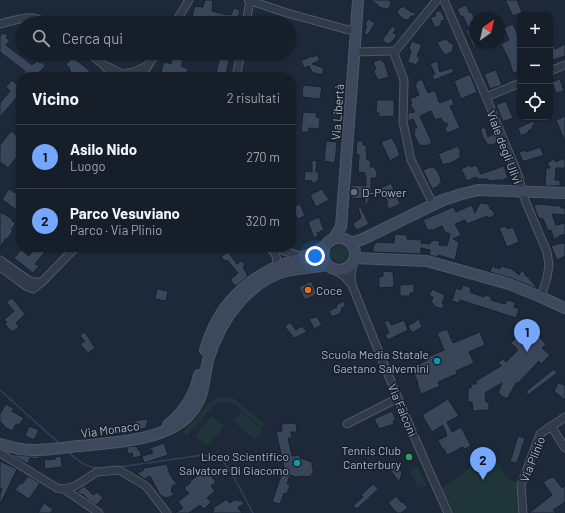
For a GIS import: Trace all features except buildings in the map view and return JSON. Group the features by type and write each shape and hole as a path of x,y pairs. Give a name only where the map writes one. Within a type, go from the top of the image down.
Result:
{"street":[{"path":"178,16 188,0"},
{"name":"Via Libertà","path":"333,239 341,227 358,0"},
{"path":"354,52 397,49 437,0"},
{"name":"Viale degli Ulivi","path":"444,0 486,97 518,177 522,192 545,246 549,259 549,265 547,278 541,297"},
{"path":"247,16 249,1 356,31"},
{"path":"0,24 16,20"},
{"path":"393,50 404,80 403,122 411,160 433,204"},
{"path":"97,60 104,65 119,72"},
{"path":"144,72 151,60"},
{"path":"237,72 240,60"},
{"path":"104,65 110,72"},
{"path":"553,70 565,65"},
{"path":"134,72 147,66"},
{"path":"486,97 518,84"},
{"path":"349,242 362,239 433,204 478,190 565,193"},
{"path":"341,227 349,242"},
{"path":"155,434 166,428 175,419 191,398 197,386 202,360 209,336 215,322 225,306 238,292 259,276 276,267 324,247 333,239 344,239 354,247 354,261 346,269 336,271 331,269 324,261 324,247"},
{"path":"0,267 26,286 33,289 42,282 71,252"},
{"path":"272,252 277,260 276,267"},
{"path":"288,252 303,257"},
{"path":"0,260 28,280 42,282"},
{"path":"354,261 427,261 510,284 565,308"},
{"name":"Via Falconi","path":"354,261 351,275 352,285 383,364 448,513"},
{"path":"155,434 182,422 190,414 198,402 203,389 208,362 214,343 232,311 243,298 260,284 290,270 327,265"},
{"name":"Via Falconi","path":"336,271 343,275 352,285"},
{"path":"347,424 398,398"},
{"name":"Via Plinio","path":"523,513 521,485 540,434 565,417"},
{"path":"551,426 565,448"},
{"name":"Via Monaco","path":"0,444 21,449 41,450 117,442 142,438 155,434"},
{"path":"0,453 57,488 64,489 75,486 97,472 119,470 146,486 167,513"},
{"path":"64,489 99,513"}],"green space":[{"path":"335,245 343,245 348,250 346,261 343,263 335,263 330,258 330,250"},
{"path":"226,396 235,399 265,424 262,428 234,404 223,402 213,406 187,436 183,432 209,403 218,397"},
{"path":"241,412 263,430 255,440 233,421"},
{"path":"212,416 224,426 208,446 195,436"},
{"path":"491,452 507,478 520,483 521,513 451,513 440,490"},
{"path":"418,467 427,486 418,489 410,470"}],"waterway":[{"path":"0,390 60,444"},
{"path":"68,452 86,465 99,468"},
{"path":"119,467 203,455 216,458 221,460 229,469 253,513"}],"place":[{"name":"D-Power","path":"354,192"},
{"name":"Coce","path":"308,290"},
{"name":"Asilo Nido","path":"527,352"},
{"name":"Scuola Media Statale Gaetano Salvemini","path":"437,361"},
{"name":"Tennis Club Canterbury","path":"409,457"},
{"name":"Liceo Scientifico Salvatore Di Giacomo","path":"297,463"},
{"name":"Parco Vesuviano","path":"483,480"}]}
